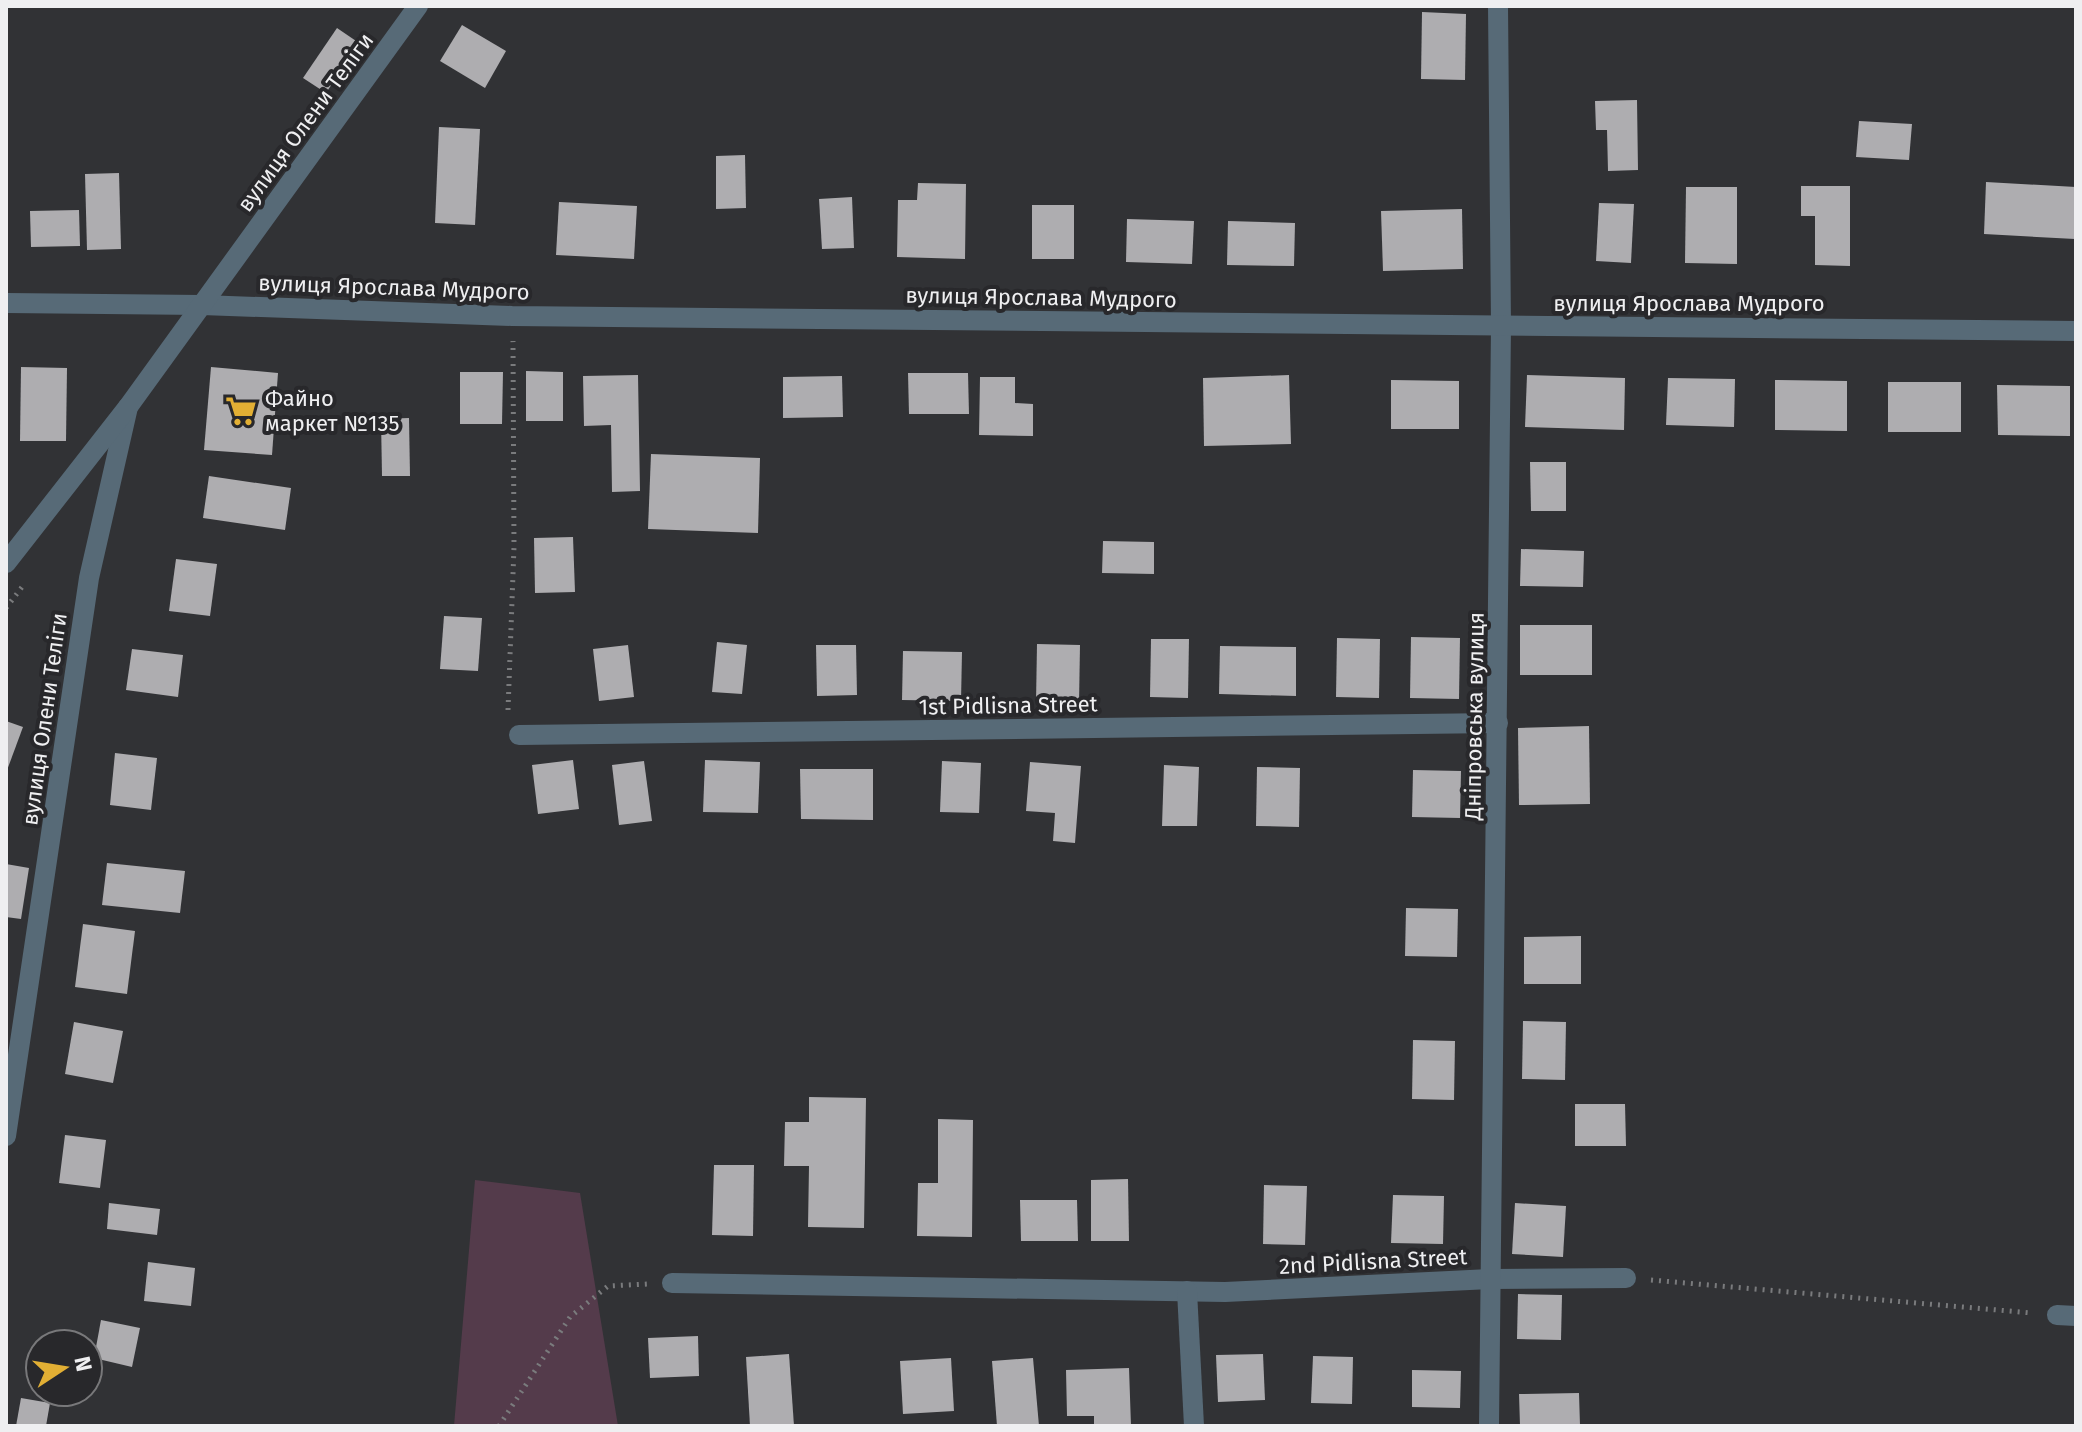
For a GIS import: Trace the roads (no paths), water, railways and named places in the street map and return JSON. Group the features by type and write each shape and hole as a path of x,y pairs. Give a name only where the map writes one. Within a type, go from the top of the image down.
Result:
{"street":[{"name":"вулиця Олени Теліги","path":"6,563 128,407 418,6"},
{"name":"Дніпровська вулиця","path":"1489,1426 1501,326 1498,6"},
{"name":"вулиця Ярослава Мудрого","path":"6,303 202,305 512,316 2076,331"},
{"name":"вулиця Олени Теліги","path":"6,1136 89,578 128,407"},
{"name":"1st Pidlisna Street","path":"519,735 1498,723"},
{"name":"2nd Pidlisna Street","path":"672,1283 1187,1291 1490,1279 1626,1278"},
{"path":"1187,1291 1194,1426"}],"place":[{"name":"Файно маркет №135","path":"241,411"}]}
